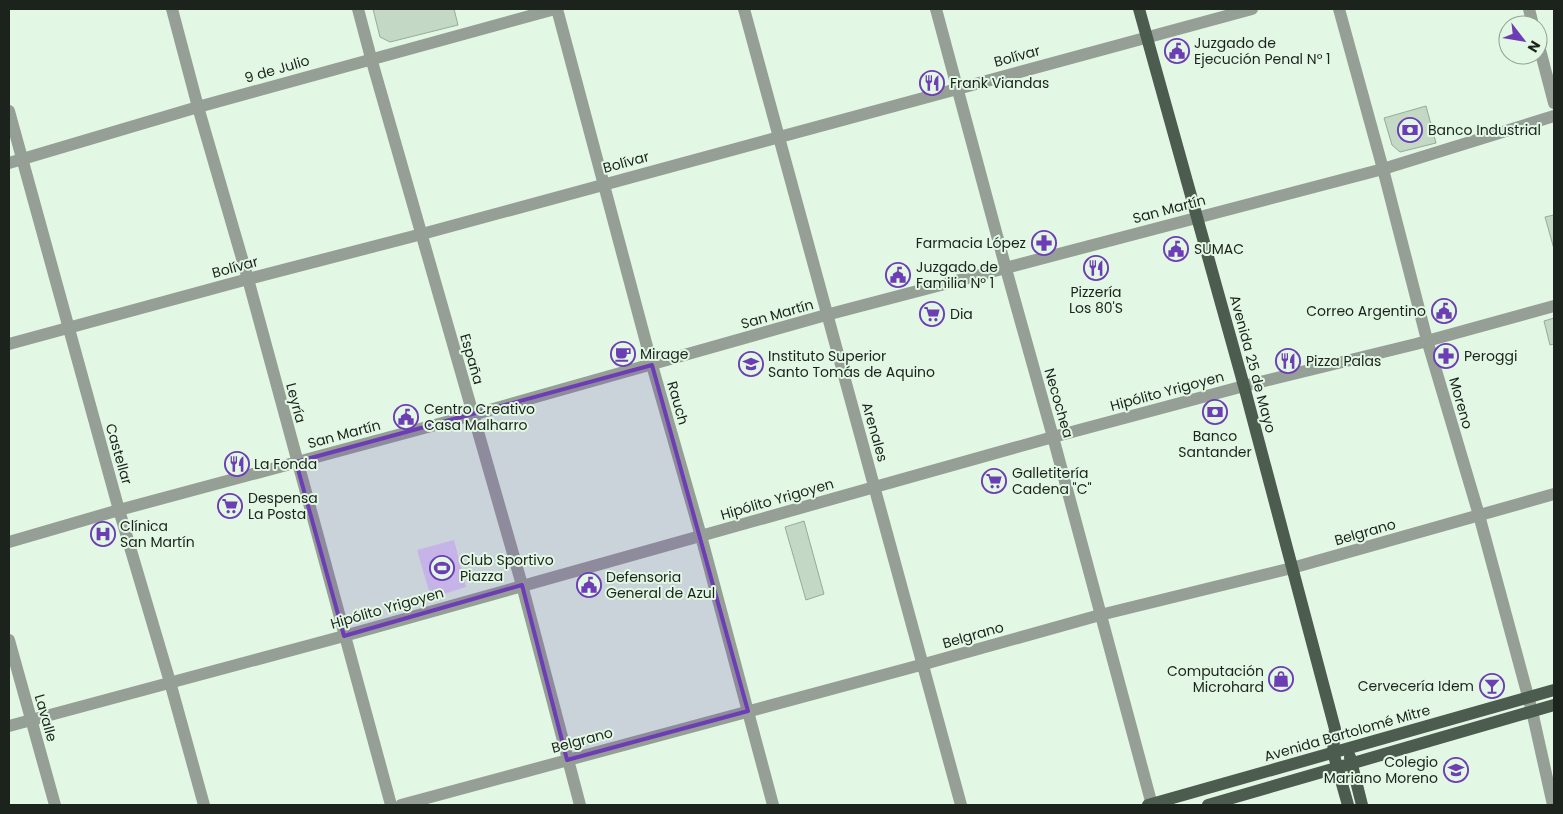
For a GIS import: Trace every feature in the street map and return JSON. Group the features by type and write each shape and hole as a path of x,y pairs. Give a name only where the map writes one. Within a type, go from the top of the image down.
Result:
{"main road":[{"name":"Avenida 25 de Mayo","path":"1139,9 1244,386 1335,728 1348,748 1362,805"},
{"name":"Avenida Bartolomé Mitre","path":"1151,805 1554,690"},
{"path":"1208,805 1554,705"},
{"name":"Avenida 25 de Mayo","path":"1335,728 1333,752 1348,805"}],"street":[{"name":"Leyría","path":"172,9 198,107 248,279 296,462 391,805"},
{"name":"España","path":"358,9 522,586 580,805"},
{"name":"9 de Julio","path":"9,163 371,58 556,9"},
{"name":"Rauch","path":"556,9 773,805"},
{"name":"Arenales","path":"744,9 826,316 875,486 961,805"},
{"name":"Necochea","path":"936,9 1151,805"},
{"name":"Bolívar","path":"9,344 1252,9"},
{"name":"Moreno","path":"1339,9 1428,340 1479,515 1532,711 1553,805"},
{"path":"1544,65 1554,103"},
{"name":"Castellar","path":"9,111 119,510 204,805"},
{"name":"San Martín","path":"9,542 119,510 472,415 826,316 1383,169 1554,116"},
{"name":"Hipólito Yrigoyen","path":"9,726 344,636 1053,437 1554,306"},
{"name":"Belgrano","path":"401,805 1100,615 1292,568 1554,494"},
{"name":"Lavalle","path":"9,640 56,805"}],"highlighted area":[{"path":"652,365 748,711 567,760 522,585 344,636 296,462"}],"shaded area":[{"name":"Club Sportivo Piazza","path":"454,540 466,587 431,598 417,550"}],"building":[{"path":"373,9 454,9 458,25 390,42 380,37"},
{"name":"Banco Industrial","path":"1426,106 1436,143 1400,152 1392,145 1384,118"},
{"path":"1554,215 1554,249 1545,217"},
{"path":"1554,318 1554,344 1550,345 1544,321"},
{"path":"804,521 824,594 806,600 785,527"}],"place":[{"name":"Juzgado de Ejecución Penal N° 1","path":"1177,51"},
{"name":"Frank Viandas","path":"932,83"},
{"name":"Banco Industrial","path":"1410,130"},
{"name":"Farmacia López","path":"1044,243"},
{"name":"SUMAC","path":"1176,249"},
{"name":"Pizzería Los 80'S","path":"1096,268"},
{"name":"Juzgado de Familia N° 1","path":"898,275"},
{"name":"Correo Argentino","path":"1444,311"},
{"name":"Dia","path":"932,314"},
{"name":"Mirage","path":"623,354"},
{"name":"Peroggi","path":"1446,356"},
{"name":"Pizza Palas","path":"1288,361"},
{"name":"Instituto Superior Santo Tomás de Aquino","path":"751,364"},
{"name":"Banco Santander","path":"1215,412"},
{"name":"Centro Creativo Casa Malharro","path":"406,417"},
{"name":"La Fonda","path":"237,464"},
{"name":"Galletitería Cadena \"C\"","path":"994,481"},
{"name":"Despensa La Posta","path":"230,506"},
{"name":"Clínica San Martín","path":"103,534"},
{"name":"Club Sportivo Piazza","path":"442,568"},
{"name":"Defensoria General de Azul","path":"589,585"},
{"name":"Computación Microhard","path":"1281,679"},
{"name":"Cervecería Idem","path":"1492,686"},
{"name":"Colegio Mariano Moreno","path":"1456,770"}]}
